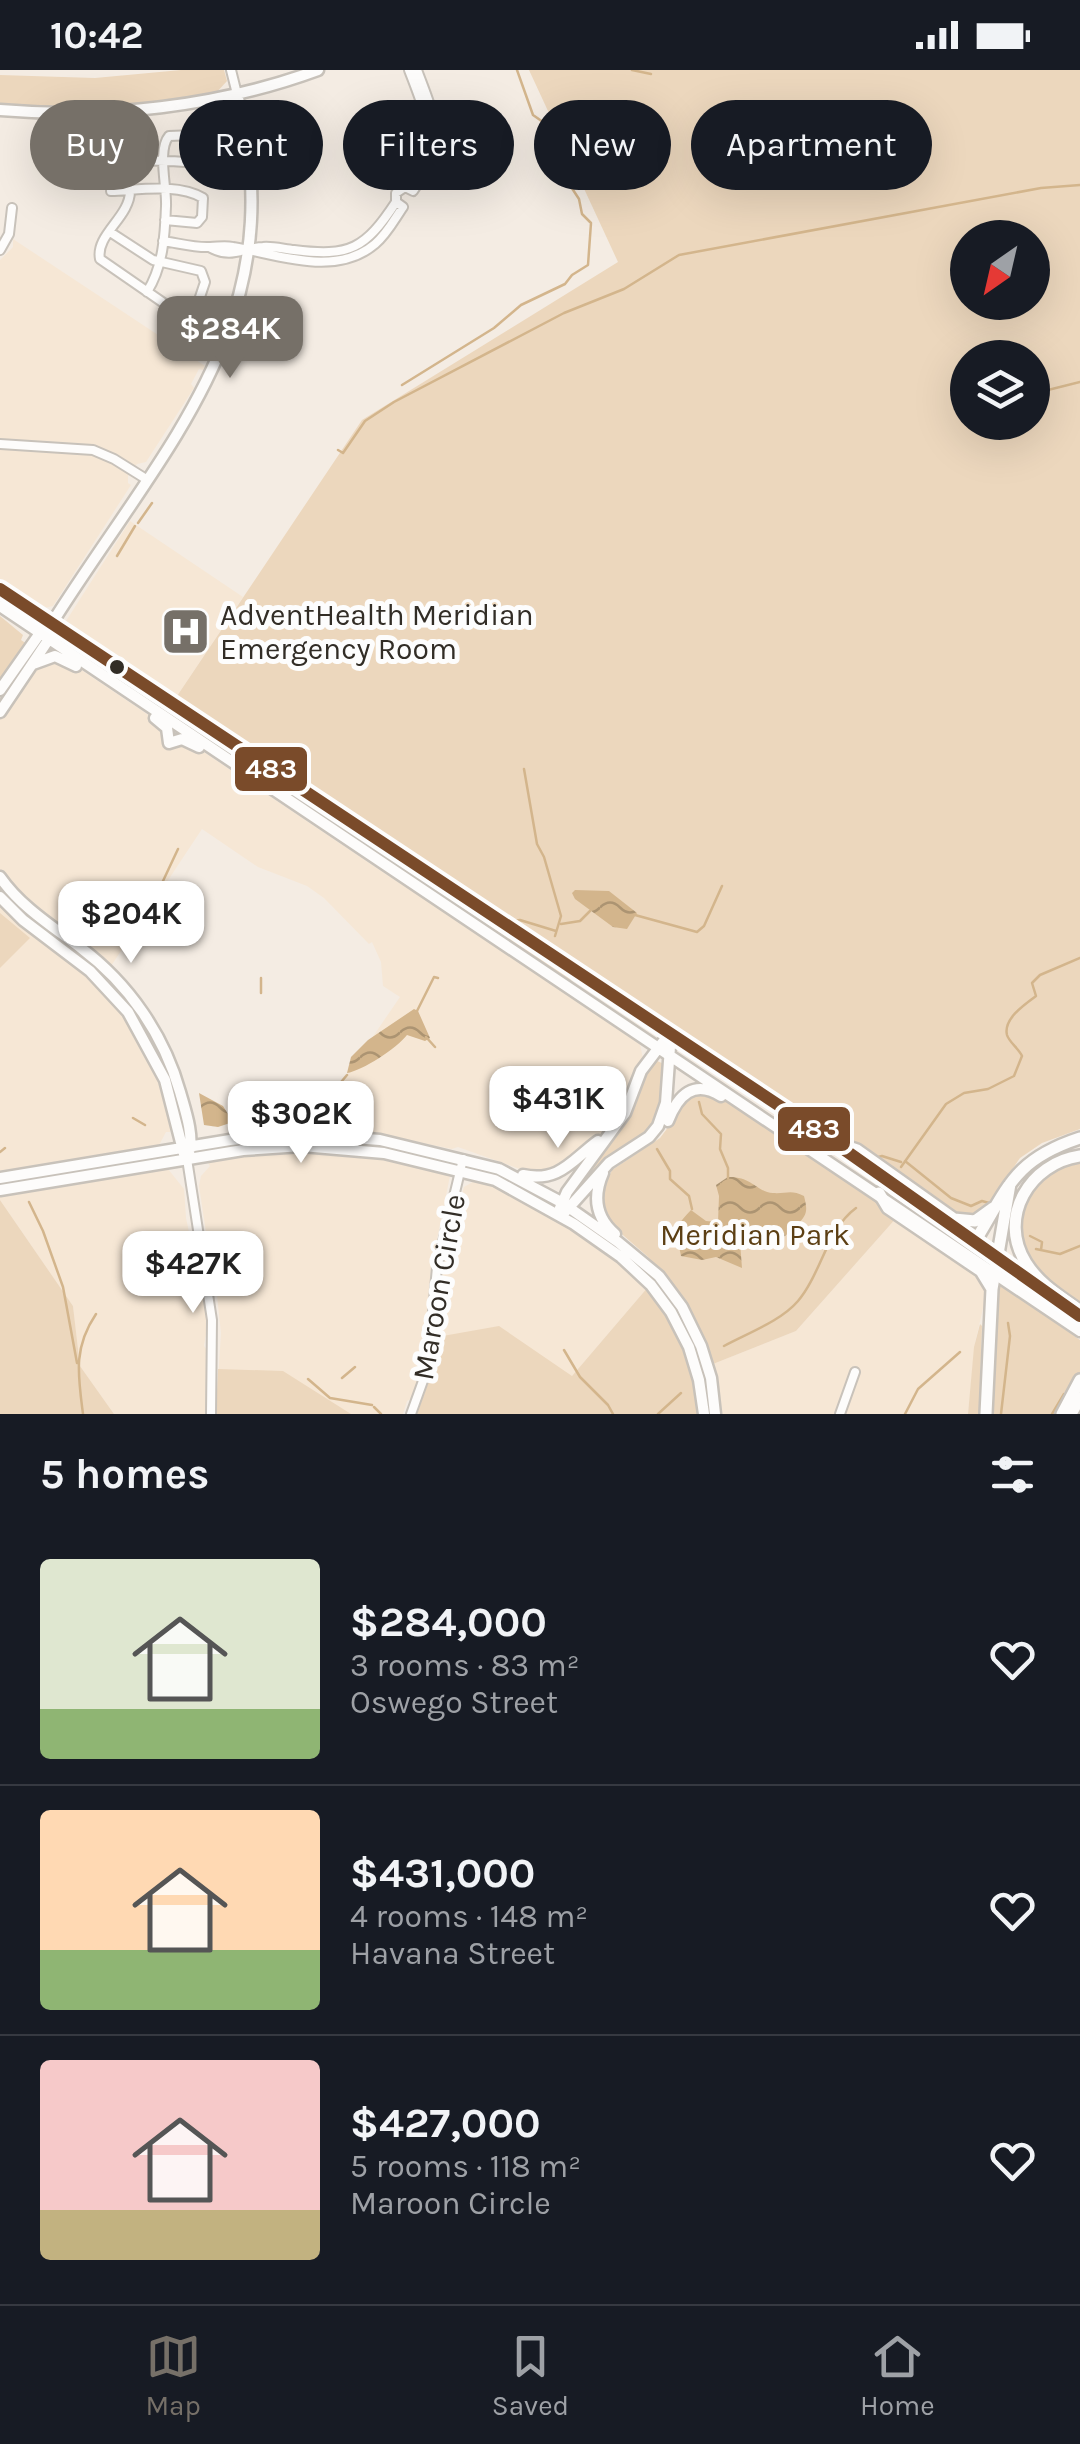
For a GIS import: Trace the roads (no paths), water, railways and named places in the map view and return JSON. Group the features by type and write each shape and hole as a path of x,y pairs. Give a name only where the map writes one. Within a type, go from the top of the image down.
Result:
{"highway":[{"path":"974,1243 1023,1167 1041,1152 1080,1138"},
{"path":"834,1142 857,1150 954,1219 975,1221 993,1208"},
{"path":"1080,1156 1054,1163 1033,1178 1019,1202 1015,1230 1020,1252 1030,1270 1080,1313"},
{"path":"986,1414 992,1289 1010,1184"},
{"path":"878,1193 888,1208 981,1271 992,1289"},
{"path":"1062,1414 1080,1380"},
{"path":"1071,1414 1080,1398"}],"main road":[{"path":"159,106 237,94 318,70"},
{"path":"0,690 44,636 192,409 216,365 238,304 249,251 251,168 237,94"},
{"path":"0,110 30,111"},
{"path":"0,589 834,1142 974,1243 995,1266 1080,1330"},
{"path":"0,606 878,1193 995,1266 1080,1313"},
{"path":"0,712 32,664 44,636"},
{"path":"32,664 48,656 59,656 97,679 114,683"},
{"path":"134,696 139,707 165,726 169,743 190,741 234,770 250,774"},
{"path":"0,877 29,909 99,962 132,998 156,1033 182,1098 187,1151"},
{"path":"0,897 23,920 90,970 130,1016 166,1080 187,1151"},
{"path":"649,1137 665,1110 664,1050 671,1032"},
{"path":"563,1208 607,1135 625,1113 641,1072 664,1050"},
{"path":"563,1208 609,1163 665,1127 678,1099 698,1088 715,1092 766,1126 780,1128"},
{"path":"0,1178 187,1151 324,1146 536,1178 557,1174 607,1135"},
{"path":"0,1190 187,1151"},
{"path":"609,1163 597,1191 600,1217 656,1272 680,1303 709,1368 716,1414"},
{"path":"462,1164 563,1208 661,1297 694,1359 704,1414"},
{"path":"505,1171 656,1272"}],"street":[{"path":"231,70 237,94"},
{"path":"408,70 420,100"},
{"path":"417,70 429,100"},
{"path":"147,292 160,262 166,220 166,190 164,159 164,143 168,136 194,135 201,140 202,156 197,162 164,159 159,159"},
{"path":"111,192 166,190 198,194 204,204 197,223 166,220"},
{"path":"163,241 235,254 249,251 318,261 346,260 377,243 400,205 396,192 405,190"},
{"path":"110,232 160,262 195,267 202,272 205,284 196,311 185,317 100,260 98,249 129,203 130,191"},
{"path":"0,250 9,234 12,208"},
{"path":"0,444 86,448 110,457 146,479"},
{"path":"187,1151 212,1317 211,1414"},
{"name":"Maroon Circle","path":"411,1414 428,1367 437,1267 462,1164"},
{"path":"840,1414 855,1372"}],"water":[{"path":"575,890 609,891 637,913 627,929 613,927 575,899"},
{"path":"414,1009 430,1038 425,1041 407,1035 379,1058 347,1073 351,1057 368,1040"},
{"path":"199,1093 223,1106 233,1122 218,1127 204,1125"},
{"path":"728,1177 743,1179 768,1192 799,1194 804,1196 806,1205 803,1218 782,1238 753,1234 740,1242 742,1268 716,1257 702,1260 681,1256 676,1235 677,1227 691,1210 706,1221 718,1222 716,1185"}],"waterway":[{"path":"402,385 494,328 521,305 565,284 588,265 591,223 582,214 579,199 558,167 557,153 543,122 533,115 517,70"},
{"path":"632,70 651,74"},
{"path":"338,450 343,453 365,421 394,402 564,313 624,289 679,255 1041,188 1080,185"},
{"path":"1050,390 1080,382"},
{"path":"138,523 152,503"},
{"path":"117,556 135,526"},
{"path":"524,769 537,844 561,916 555,936"},
{"path":"148,913 178,849"},
{"path":"635,915 697,932 704,926 722,886"},
{"path":"140,920 147,909"},
{"path":"561,924 580,921 590,911"},
{"path":"508,922 520,920 556,931"},
{"path":"901,1167 946,1104 964,1093 988,1089 1014,1076 1022,1056 1008,1038 1008,1023 1036,996 1032,983 1040,975 1080,958"},
{"path":"416,1013 434,977 438,978"},
{"path":"261,978 261,993"},
{"path":"426,1037 435,1047"},
{"path":"320,1107 347,1075"},
{"path":"699,1102 702,1114 721,1134 720,1149 728,1178"},
{"path":"133,1118 145,1125"},
{"path":"0,1152 5,1148"},
{"path":"657,1149 670,1171 670,1179 689,1196 692,1209"},
{"path":"875,1158 882,1156 901,1162"},
{"path":"905,1161 951,1198 971,1206 982,1201 989,1203"},
{"path":"29,1202 63,1287 77,1363"},
{"path":"724,1346 773,1321 798,1301 838,1228 856,1208"},
{"path":"1030,1236 1042,1242 1041,1250"},
{"path":"1036,1249 1060,1254 1080,1246"},
{"path":"83,1414 80,1350 96,1314"},
{"path":"1001,1414 1008,1323"},
{"path":"564,1350 580,1377 613,1414"},
{"path":"905,1414 918,1389 960,1352"},
{"path":"342,1378 355,1367"},
{"path":"308,1379 330,1398 372,1405"},
{"path":"658,1414 681,1393"},
{"path":"1052,1414 1064,1394"},
{"path":"374,1407 381,1414"}],"place":[{"name":"AdventHealth Meridian Emergency Room","path":"185,632"}],"park label":[{"name":"Meridian Park","path":"755,1235"}]}
